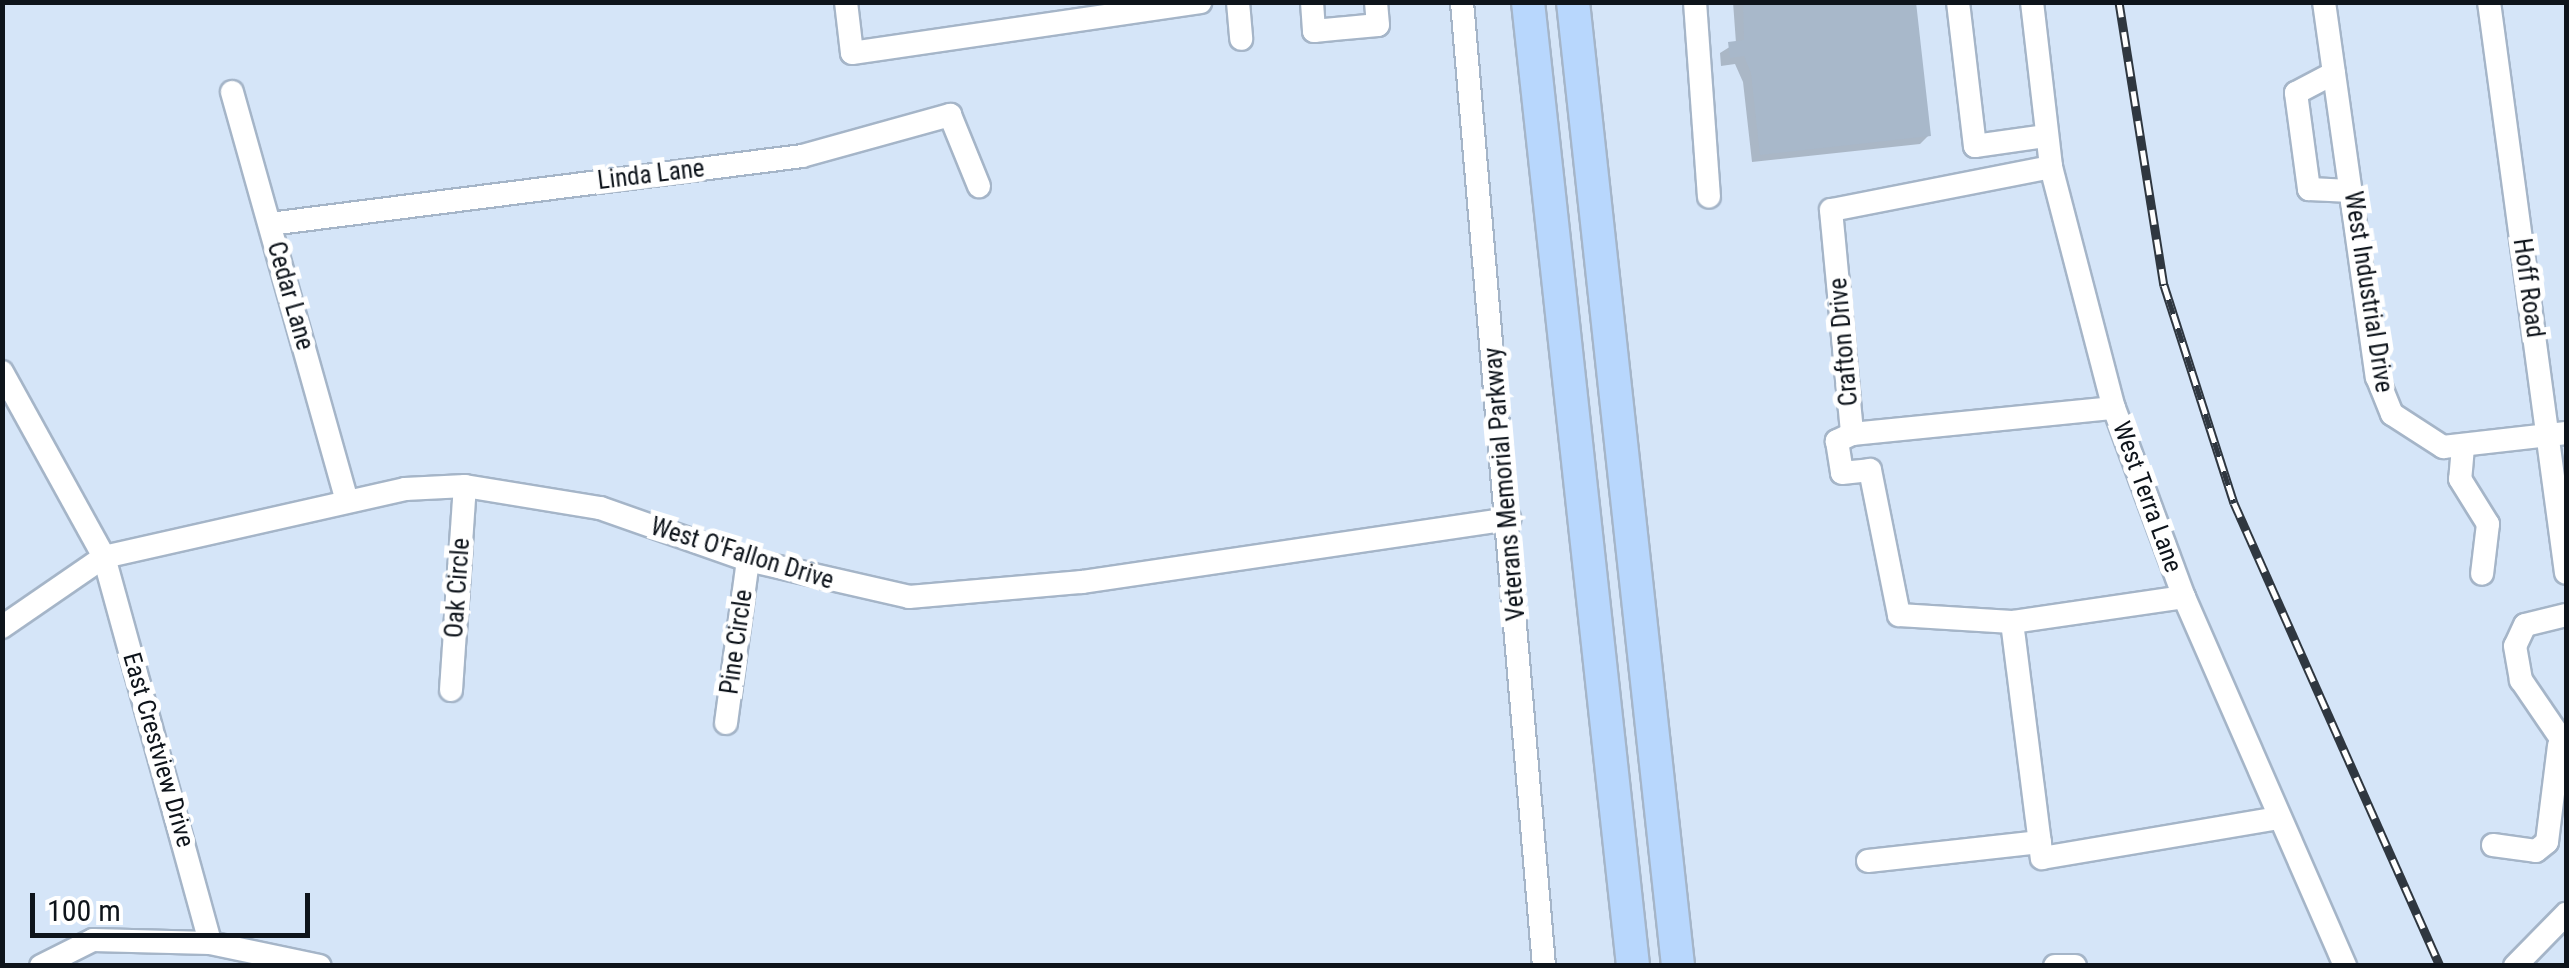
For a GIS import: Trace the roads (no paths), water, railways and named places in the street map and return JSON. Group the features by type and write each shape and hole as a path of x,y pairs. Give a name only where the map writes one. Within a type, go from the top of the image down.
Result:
{"highway":[{"path":"1528,2 1632,966"},
{"path":"1573,2 1678,966"}],"street":[{"path":"846,2 852,53 1200,2"},
{"path":"1238,2 1242,40"},
{"path":"1312,2 1314,31 1378,24 1376,2"},
{"name":"Veterans Memorial Parkway","path":"1462,2 1509,519 1544,966"},
{"path":"1694,2 1709,196"},
{"path":"1958,2 1975,146 2046,136"},
{"name":"West Terra Lane","path":"2032,2 2051,167 2114,408 2184,597 2345,966"},
{"name":"West Industrial Drive","path":"2324,2 2382,396 2420,438 2463,448 2557,434"},
{"name":"Hoff Road","path":"2489,2 2557,434 2566,573"},
{"path":"2334,73 2296,93 2309,189 2350,191"},
{"name":"Cedar Lane","path":"232,92 347,500"},
{"name":"Linda Lane","path":"270,224 802,156 950,114 979,186"},
{"name":"Crafton Drive","path":"2051,167 1831,210 1852,434 2114,408"},
{"name":"East Crestview Drive","path":"2,372 104,557 210,943"},
{"path":"1852,434 1838,441 1842,472 1870,470 1898,615 2012,622 2184,597"},
{"path":"2463,448 2460,479 2488,524 2482,574"},
{"name":"West O'Fallon Drive","path":"2,627 104,557 347,500 465,486 600,508 748,560 931,597 1509,519"},
{"name":"Oak Circle","path":"451,690 465,486"},
{"name":"Pine Circle","path":"726,723 748,560"},
{"path":"2494,846 2536,851 2547,842 2563,746 2521,680 2515,646 2525,625 2566,615"},
{"path":"2012,622 2042,858 2278,818"},
{"path":"1868,861 2040,842"},
{"path":"2515,966 2566,914"},
{"path":"41,966 93,940 210,943 320,966"},
{"path":"2055,966 2075,966"}],"railway":[{"path":"2119,2 2164,285 2234,503 2440,966"}]}
